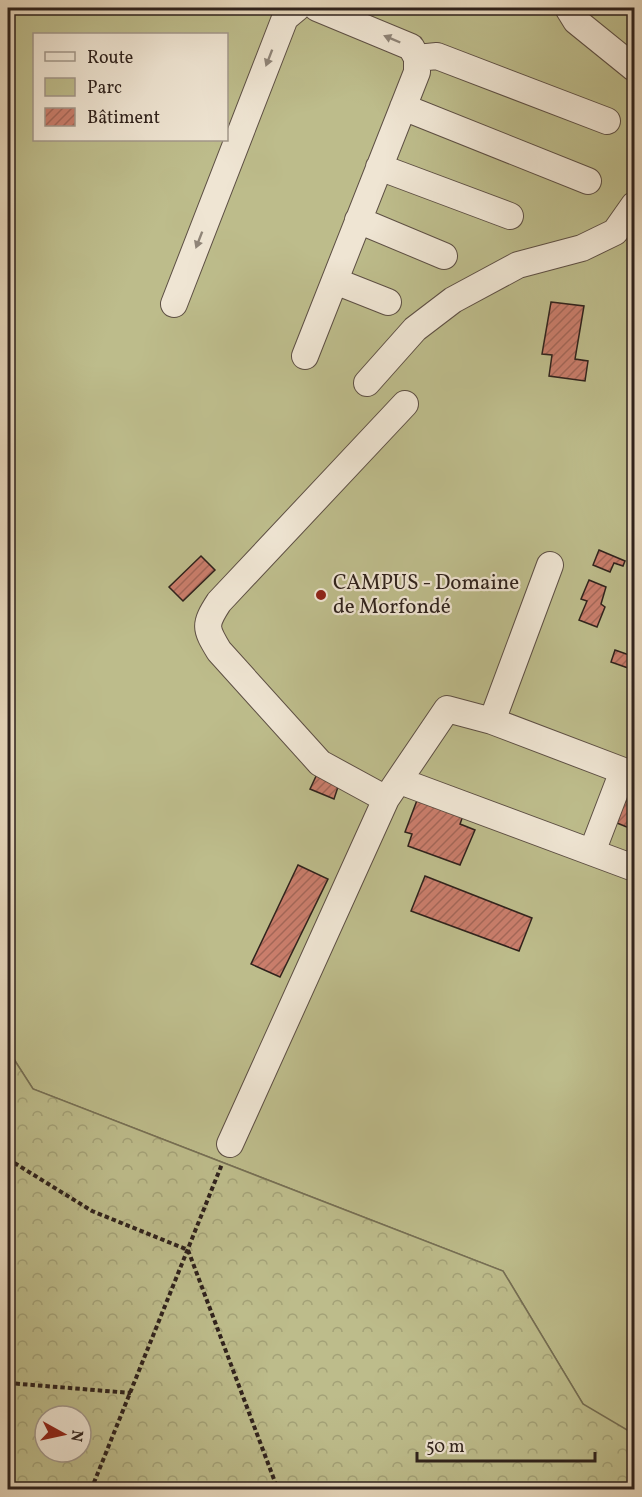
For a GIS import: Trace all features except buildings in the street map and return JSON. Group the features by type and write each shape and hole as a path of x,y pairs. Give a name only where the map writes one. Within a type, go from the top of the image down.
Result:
{"lane":[{"path":"174,304 285,18 297,8"},
{"path":"305,356 417,72 417,58 411,47 317,8"},
{"path":"568,8 576,21 634,68"},
{"path":"417,58 437,56 607,121"},
{"path":"403,107 588,181"},
{"path":"380,167 510,216"},
{"path":"367,383 415,329 453,300 518,265 582,248 615,232 634,205"},
{"path":"358,220 444,256"},
{"path":"335,281 388,302"},
{"path":"405,404 219,602 208,619 208,634 219,651 320,764 393,790 592,852 634,868"},
{"path":"492,721 550,566"},
{"path":"230,1144 393,790 447,710 492,721 629,773 592,852"}],"path":[{"path":"91,1490 230,1144"},
{"path":"8,1159 92,1211 189,1250 278,1490"},
{"path":"8,1383 131,1393"}],"green space":[{"name":"CAMPUS - Domaine de Morfondé","path":"8,8 634,8 634,1489 503,1271 33,1089 8,1050"},
{"path":"8,1050 33,1089 503,1271 583,1404 634,1434 634,1489 8,1489"}],"place":[{"name":"CAMPUS - Domaine de Morfondé","path":"321,595"}]}
